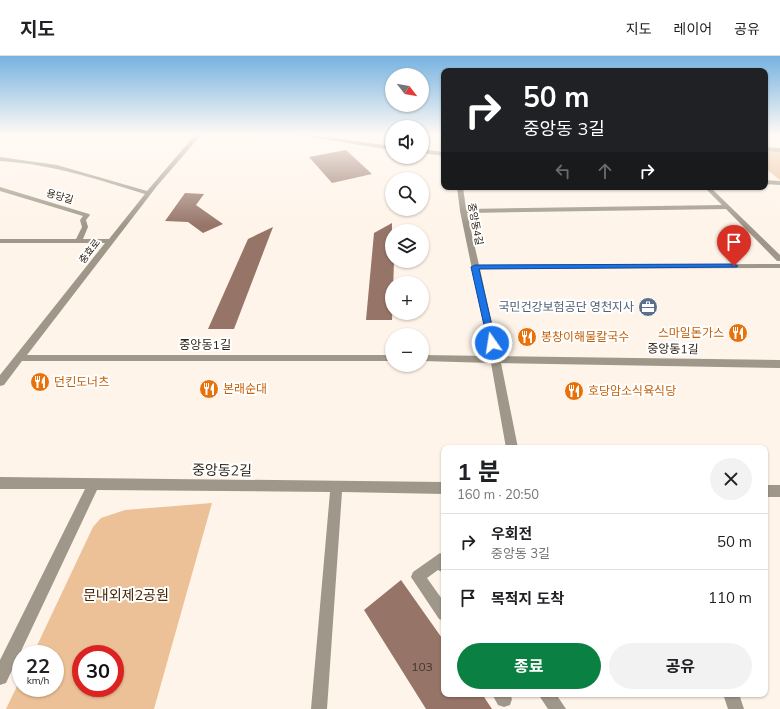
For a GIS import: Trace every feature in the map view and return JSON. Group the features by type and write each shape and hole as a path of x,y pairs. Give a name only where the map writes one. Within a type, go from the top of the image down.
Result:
{"street":[{"path":"50,165 77,171 149,193"},
{"name":"충효로","path":"0,382 172,165"},
{"path":"768,182 780,183"},
{"name":"용당길","path":"0,189 87,215 83,220 85,227 78,241"},
{"name":"중앙동4길","path":"460,190 463,211 495,358 511,445"},
{"path":"710,190 780,260"},
{"path":"463,211 727,207"},
{"path":"0,241 111,241"},
{"path":"475,267 780,266"},
{"name":"중앙동1길","path":"19,358 385,358"},
{"name":"중앙동1길","path":"429,358 780,364"},
{"name":"중앙동2길","path":"0,483 441,488"},
{"path":"0,677 94,484"},
{"path":"319,709 336,486"},
{"path":"768,491 780,491"},
{"path":"441,562 440,560 418,577 441,610"},
{"path":"548,697 558,709"},
{"path":"732,697 736,709"}],"green space":[{"path":"768,165 780,165 780,180 768,170"},
{"name":"문내외제2공원","path":"212,503 154,709 6,709 12,697 64,697 64,645 37,645 93,527 101,518 125,510"}],"building":[{"path":"316,165 363,165 372,174 332,183"},
{"path":"185,193 204,194 196,205 223,224 203,233 188,222 165,221"},
{"path":"273,227 234,329 208,329 248,239"},
{"path":"385,227 385,268 394,268 393,276 385,276 385,320 366,320 374,233"},
{"path":"401,580 441,637 441,697 484,697 492,709 426,709 364,610"}],"place":[{"name":"국민건강보험공단 영천지사","path":"648,307"},
{"name":"스마일돈가스","path":"738,333"},
{"name":"봉창이해물칼국수","path":"527,337"},
{"name":"던킨도너츠","path":"40,382"},
{"name":"본래순대","path":"209,389"},
{"name":"호당암소식육식당","path":"574,391"}],"route":[{"path":"492,343 475,267 734,266"}]}
